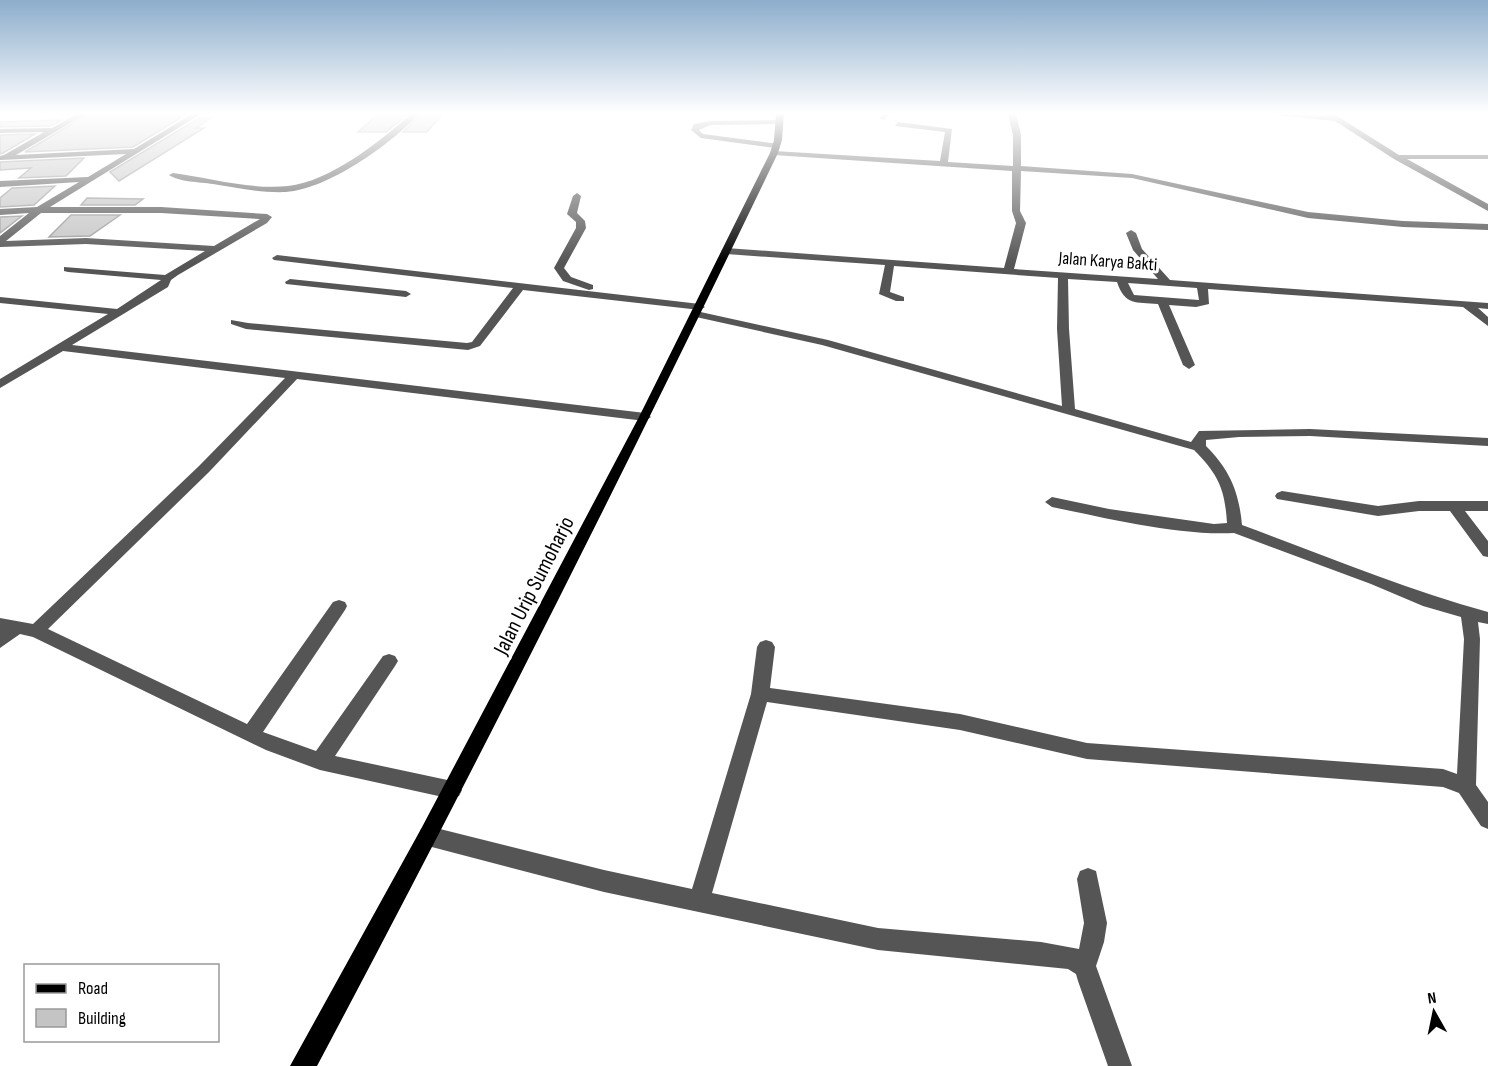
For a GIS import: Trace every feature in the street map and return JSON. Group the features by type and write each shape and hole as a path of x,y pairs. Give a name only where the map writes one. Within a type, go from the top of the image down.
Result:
{"main road":[{"name":"Jalan Urip Sumoharjo","path":"303,1066 428,836 645,417 768,164"}],"street":[{"path":"0,243 39,210 113,164"},
{"path":"173,175 277,189 305,186 345,164"},
{"path":"970,164 1132,176 1308,215 1403,224 1488,227"},
{"path":"1009,270 1021,223 1016,199 1018,164"},
{"path":"1409,164 1488,208"},
{"path":"0,184 90,179"},
{"path":"577,196 572,214 580,221 581,228 559,268 560,274 565,279 609,295"},
{"path":"0,212 161,210 267,218 167,278 68,269"},
{"path":"1131,233 1138,250 1166,282"},
{"path":"0,243 86,241 217,249"},
{"name":"Jalan Karya Bakti","path":"726,250 890,264 1009,270 1488,306"},
{"path":"277,258 609,295 698,310 792,333 1198,447 1219,467 1227,480 1233,499 1234,528"},
{"path":"890,264 884,294 900,299"},
{"path":"338,287 362,267"},
{"path":"1063,274 1063,329 1069,411"},
{"path":"0,384 164,285 167,278"},
{"path":"1121,279 1128,297 1162,301 1201,304 1205,302 1202,286"},
{"path":"290,282 406,294"},
{"path":"235,322 246,326 468,347 476,344 520,286"},
{"path":"0,300 117,312"},
{"path":"1162,301 1189,364"},
{"path":"1467,305 1488,323"},
{"path":"58,347 645,417"},
{"path":"36,631 204,469 293,376"},
{"path":"1198,447 1202,435 1224,433 1321,433 1488,442"},
{"path":"1281,496 1378,511 1419,506 1488,506"},
{"path":"1052,502 1214,529 1234,528 1377,580 1429,602 1469,615 1488,618"},
{"path":"1452,505 1488,552"},
{"path":"249,735 339,606"},
{"path":"1466,787 1472,639 1469,615"},
{"path":"0,641 8,626 36,631 249,735 320,761 452,790"},
{"path":"699,900 760,694 766,648"},
{"path":"320,761 389,662"},
{"path":"760,694 850,705 989,728 1045,744 1087,751 1443,778 1466,787 1488,819"},
{"path":"428,836 604,881 878,939 1041,953 1072,958 1084,966 1120,1066"},
{"path":"1084,966 1094,942 1097,926 1088,879"}],"building":[{"path":"0,164 78,164 66,176 19,178 31,168 0,170"},
{"path":"124,164 147,164 119,181 110,172"},
{"path":"55,186 34,205 0,207 0,198 12,188"},
{"path":"87,198 143,199 135,205 81,205"},
{"path":"71,215 120,215 90,236 49,237"},
{"path":"22,216 0,233 0,217"}]}
